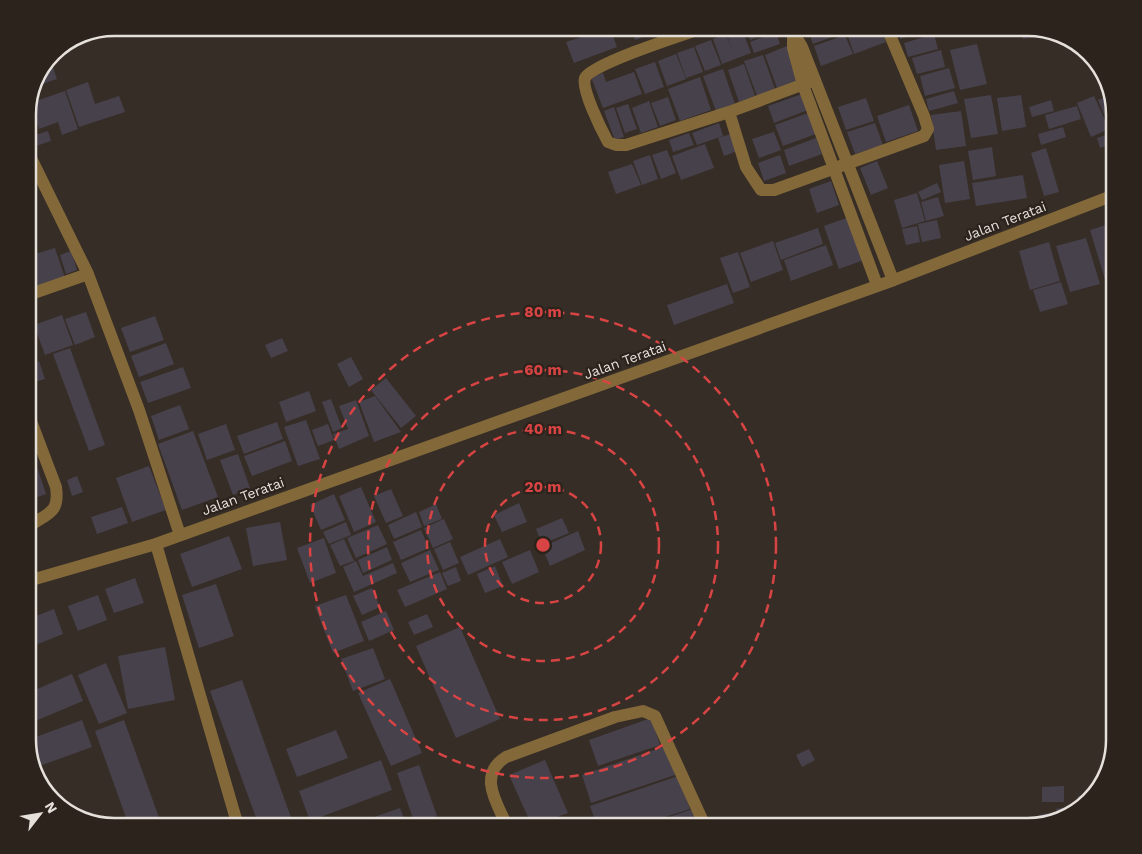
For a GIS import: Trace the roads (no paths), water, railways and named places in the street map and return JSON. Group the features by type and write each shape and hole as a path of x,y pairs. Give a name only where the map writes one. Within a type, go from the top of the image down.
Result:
{"street":[{"path":"679,36 597,68 587,74 584,80 586,91 608,142 616,145 626,145 729,112 815,80"},
{"path":"792,36 793,48 803,85 832,169 877,286"},
{"path":"796,36 802,47 846,164 893,280"},
{"path":"729,112 746,167 761,190 774,190 924,136 928,129 890,36"},
{"path":"36,172 88,274 139,410 180,535"},
{"name":"Jalan Teratai","path":"36,579 156,544 877,286 1106,198"},
{"path":"36,292 88,274"},
{"path":"36,434 56,487 58,500 49,516 36,523"},
{"path":"156,544 236,818"},
{"path":"504,818 490,786 492,772 497,762 615,717 643,711 655,716 701,818"}]}
